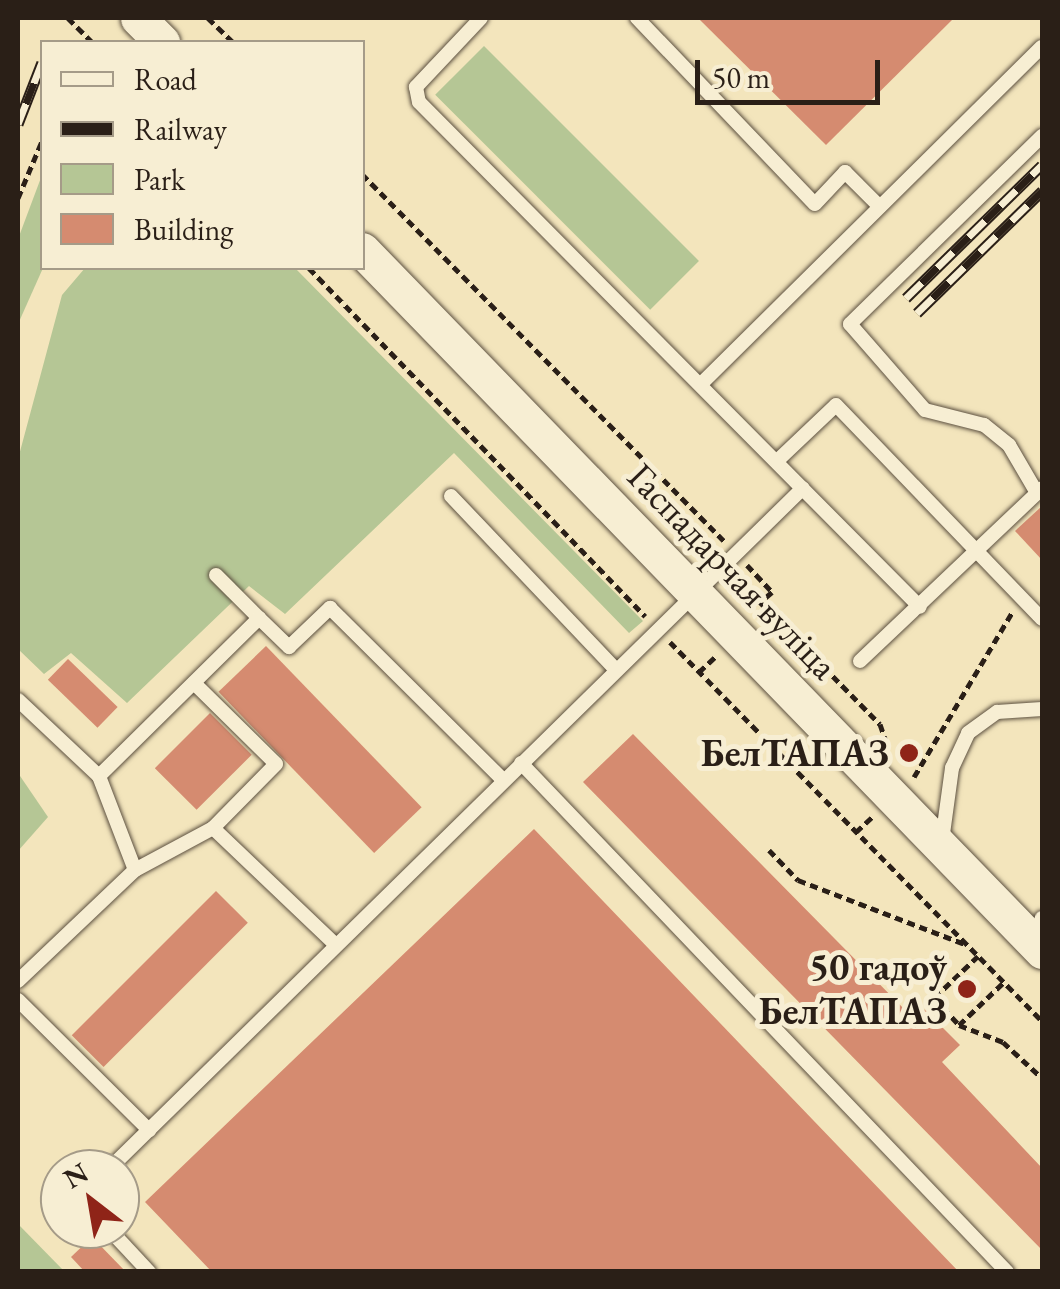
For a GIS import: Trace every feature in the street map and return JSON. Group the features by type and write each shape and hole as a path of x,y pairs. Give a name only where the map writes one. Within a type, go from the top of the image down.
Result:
{"street":[{"path":"138,18 160,40"},
{"name":"Гаспадарчая вуліца","path":"365,253 942,848 1040,937"}],"lane":[{"path":"480,18 416,87 419,102 920,607"},
{"path":"637,18 814,204 845,172 880,208"},
{"path":"701,384 1042,47"},
{"path":"860,661 1040,490 1009,445 984,424 925,410 850,324 1042,136"},
{"path":"776,461 836,405 1042,618"},
{"path":"129,1149 803,488"},
{"path":"452,496 615,669"},
{"path":"216,575 288,646 330,608 503,780"},
{"path":"99,776 258,618"},
{"path":"18,981 134,870 212,828 276,764 194,683"},
{"path":"18,700 99,776 134,870"},
{"path":"942,848 952,768 968,733 997,712 1042,708"},
{"path":"520,763 1006,1272"},
{"path":"212,828 336,944"},
{"path":"18,1000 148,1130"},
{"path":"127,1249 149,1272"}],"path":[{"path":"68,18 90,40"},
{"path":"208,18 231,40"},
{"path":"18,198 40,146"},
{"path":"365,177 736,552 772,592 760,602 880,724 891,756"},
{"path":"311,270 1042,1021"},
{"path":"902,767 914,778 1021,597"},
{"path":"856,832 875,814"},
{"path":"769,850 798,880 968,946"},
{"path":"978,956 934,998 959,1025 1003,1042 1042,1078"},
{"path":"959,1025 1004,982"}],"green space":[{"path":"484,46 699,261 650,310 435,95"},
{"path":"40,180 42,270 18,324 18,239"},
{"path":"83,270 297,270 643,621 629,633 454,453 285,614 249,586 127,703 71,653 44,674 18,649 18,459 62,295"},
{"path":"18,773 48,817 18,851"},
{"path":"18,1224 64,1271 18,1271"}],"building":[{"path":"698,18 954,18 826,145"},
{"path":"1042,506 1042,560 1015,531"},
{"path":"266,646 422,807 374,853 219,692"},
{"path":"68,659 118,707 97,728 48,680"},
{"path":"210,713 252,755 197,810 155,768"},
{"path":"633,734 908,1013 918,1003 960,1045 942,1062 1042,1168 1042,1250 583,782"},
{"path":"534,829 959,1272 212,1272 145,1202"},
{"path":"216,891 248,923 104,1067 72,1035"},
{"path":"79,1249 104,1249 126,1272 85,1272 71,1257"}],"railway":[{"path":"18,124 40,67"},
{"path":"906,298 1042,165"},
{"path":"917,313 1042,191"}],"place":[{"name":"БелТАПАЗ","path":"909,753"},
{"name":"50 гадоў БелТАПАЗ","path":"967,989"}]}
